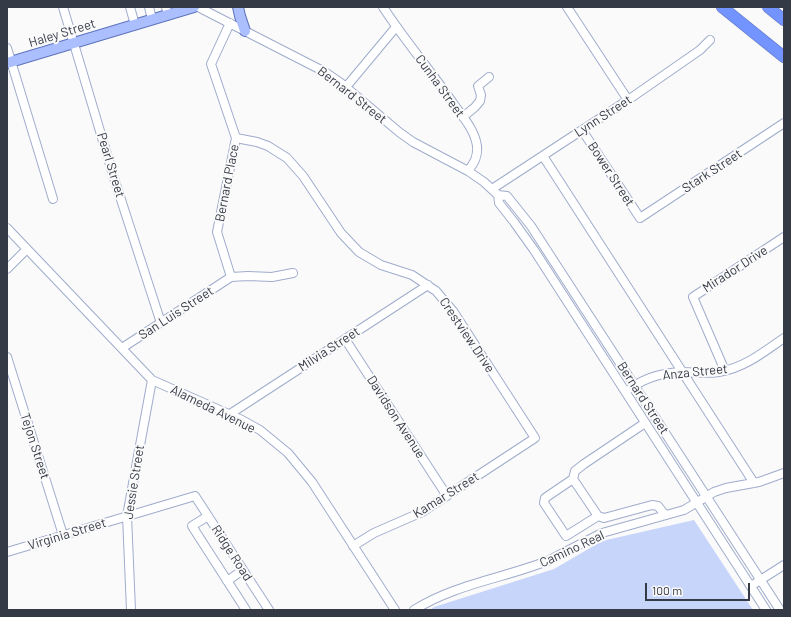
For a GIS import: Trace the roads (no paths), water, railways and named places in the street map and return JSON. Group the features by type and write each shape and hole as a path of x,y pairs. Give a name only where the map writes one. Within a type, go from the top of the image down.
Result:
{"highway":[{"path":"722,7 784,57"},
{"path":"768,7 784,20"}],"main road":[{"name":"Haley Street","path":"9,62 135,25 152,19 167,11 194,7"},
{"path":"238,7 245,31"}],"street":[{"name":"Pearl Street","path":"63,7 114,178 161,323"},
{"path":"130,7 135,25"},
{"path":"149,7 152,19"},
{"name":"Bernard Street","path":"198,7 325,72 346,87 413,142 468,171 495,192 507,196 524,216 780,610"},
{"name":"Cunha Street","path":"383,7 396,27 441,86 475,136 477,154 475,161 468,171"},
{"path":"567,7 628,100"},
{"name":"Bernard Place","path":"230,23 211,64 236,138 217,232 231,278"},
{"path":"346,87 396,27"},
{"name":"Lynn Street","path":"495,192 543,156 700,50 710,40"},
{"path":"7,48 9,62 53,199"},
{"path":"463,117 478,104 481,97 478,86 489,77"},
{"name":"Stark Street","path":"640,218 784,124"},
{"name":"Bower Street","path":"582,130 640,218"},
{"name":"Crestview Drive","path":"236,138 257,142 268,146 287,158 303,176 340,233 359,252 381,265 412,275 428,285 445,300 535,438"},
{"path":"543,156 754,483"},
{"name":"Bernard Street","path":"495,192 499,202 534,250 766,610"},
{"name":"Alameda Avenue","path":"7,228 152,380 230,414 260,430 276,442 296,462 312,482 395,610"},
{"name":"Mirador Drive","path":"725,371 693,297 784,237"},
{"path":"7,269 27,249"},
{"path":"231,278 248,276 272,277 293,273"},
{"name":"San Luis Street","path":"122,348 231,278"},
{"name":"Milvia Street","path":"230,414 428,285"},
{"name":"Anza Street","path":"625,392 634,385 652,377 666,374 725,371 748,362 784,338"},
{"name":"Davidson Avenue","path":"345,339 447,496"},
{"name":"Tejon Street","path":"7,357 10,380 63,535"},
{"name":"Jessie Street","path":"131,610 127,516 152,380"},
{"path":"572,548 566,536 544,503 545,498 573,479 575,471 579,468 645,423"},
{"name":"Kamar Street","path":"353,546 374,533 422,512 535,438"},
{"name":"Camino Real","path":"414,610 449,592 539,565 602,533 684,510 726,488 770,479 784,473"},
{"path":"573,479 598,516 604,518 652,505 658,506 665,515"},
{"name":"Virginia Street","path":"7,552 195,496"},
{"name":"Ridge Road","path":"195,496 269,610"},
{"path":"208,516 192,526 246,610"},
{"path":"566,536 598,516"},
{"path":"751,586 784,565"},
{"path":"227,581 243,570"}]}
